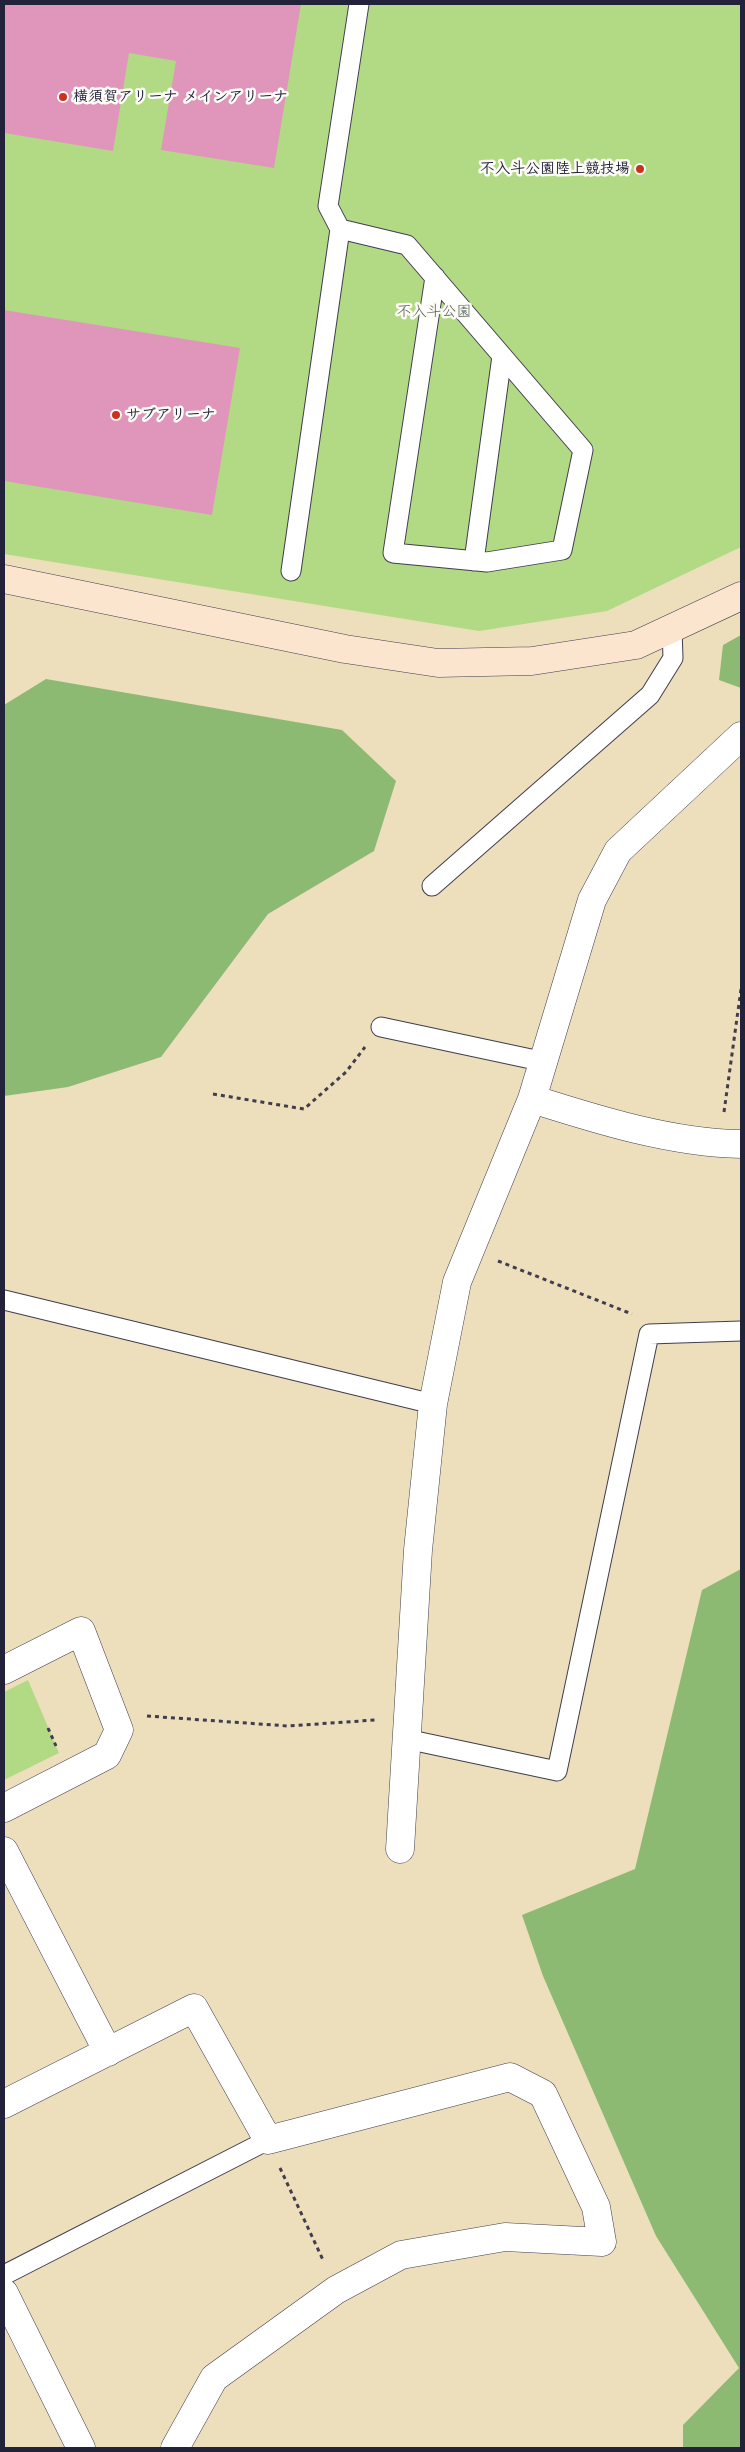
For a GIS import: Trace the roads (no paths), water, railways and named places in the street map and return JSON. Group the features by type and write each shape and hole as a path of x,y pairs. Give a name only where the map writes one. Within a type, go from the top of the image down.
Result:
{"street":[{"path":"4,579 345,649 438,662 532,661 636,645 741,596"},
{"path":"400,1849 418,1550 433,1404 457,1282 532,1099 545,1062 592,900 618,851 741,736"},
{"path":"532,1099 610,1123 730,1144"},
{"path":"4,1670 81,1631 119,1730 107,1755 4,1808"},
{"path":"4,1851 108,2052"},
{"path":"4,2104 194,2008 268,2140 510,2077 543,2094 596,2207 602,2242 505,2237 401,2255 336,2290 214,2378 175,2448"},
{"path":"4,2293 81,2448"}],"lane":[{"path":"291,571 340,229 328,206 359,4"},
{"path":"340,229 407,245 435,277 583,450 562,550 487,562 393,554 435,277"},
{"path":"474,561 502,356"},
{"path":"432,886 650,695 673,658 672,628"},
{"path":"381,1027 545,1062"},
{"path":"4,1300 433,1404"},
{"path":"406,1729 556,1771 649,1334 741,1331"},
{"path":"4,2275 268,2140"}],"place":[{"name":"横須賀アリーナ メインアリーナ","path":"63,97"},
{"name":"不入斗公園陸上競技場","path":"640,169"},
{"name":"サブアリーナ","path":"116,415"}],"park label":[{"name":"不入斗公園","path":"434,312"}]}
